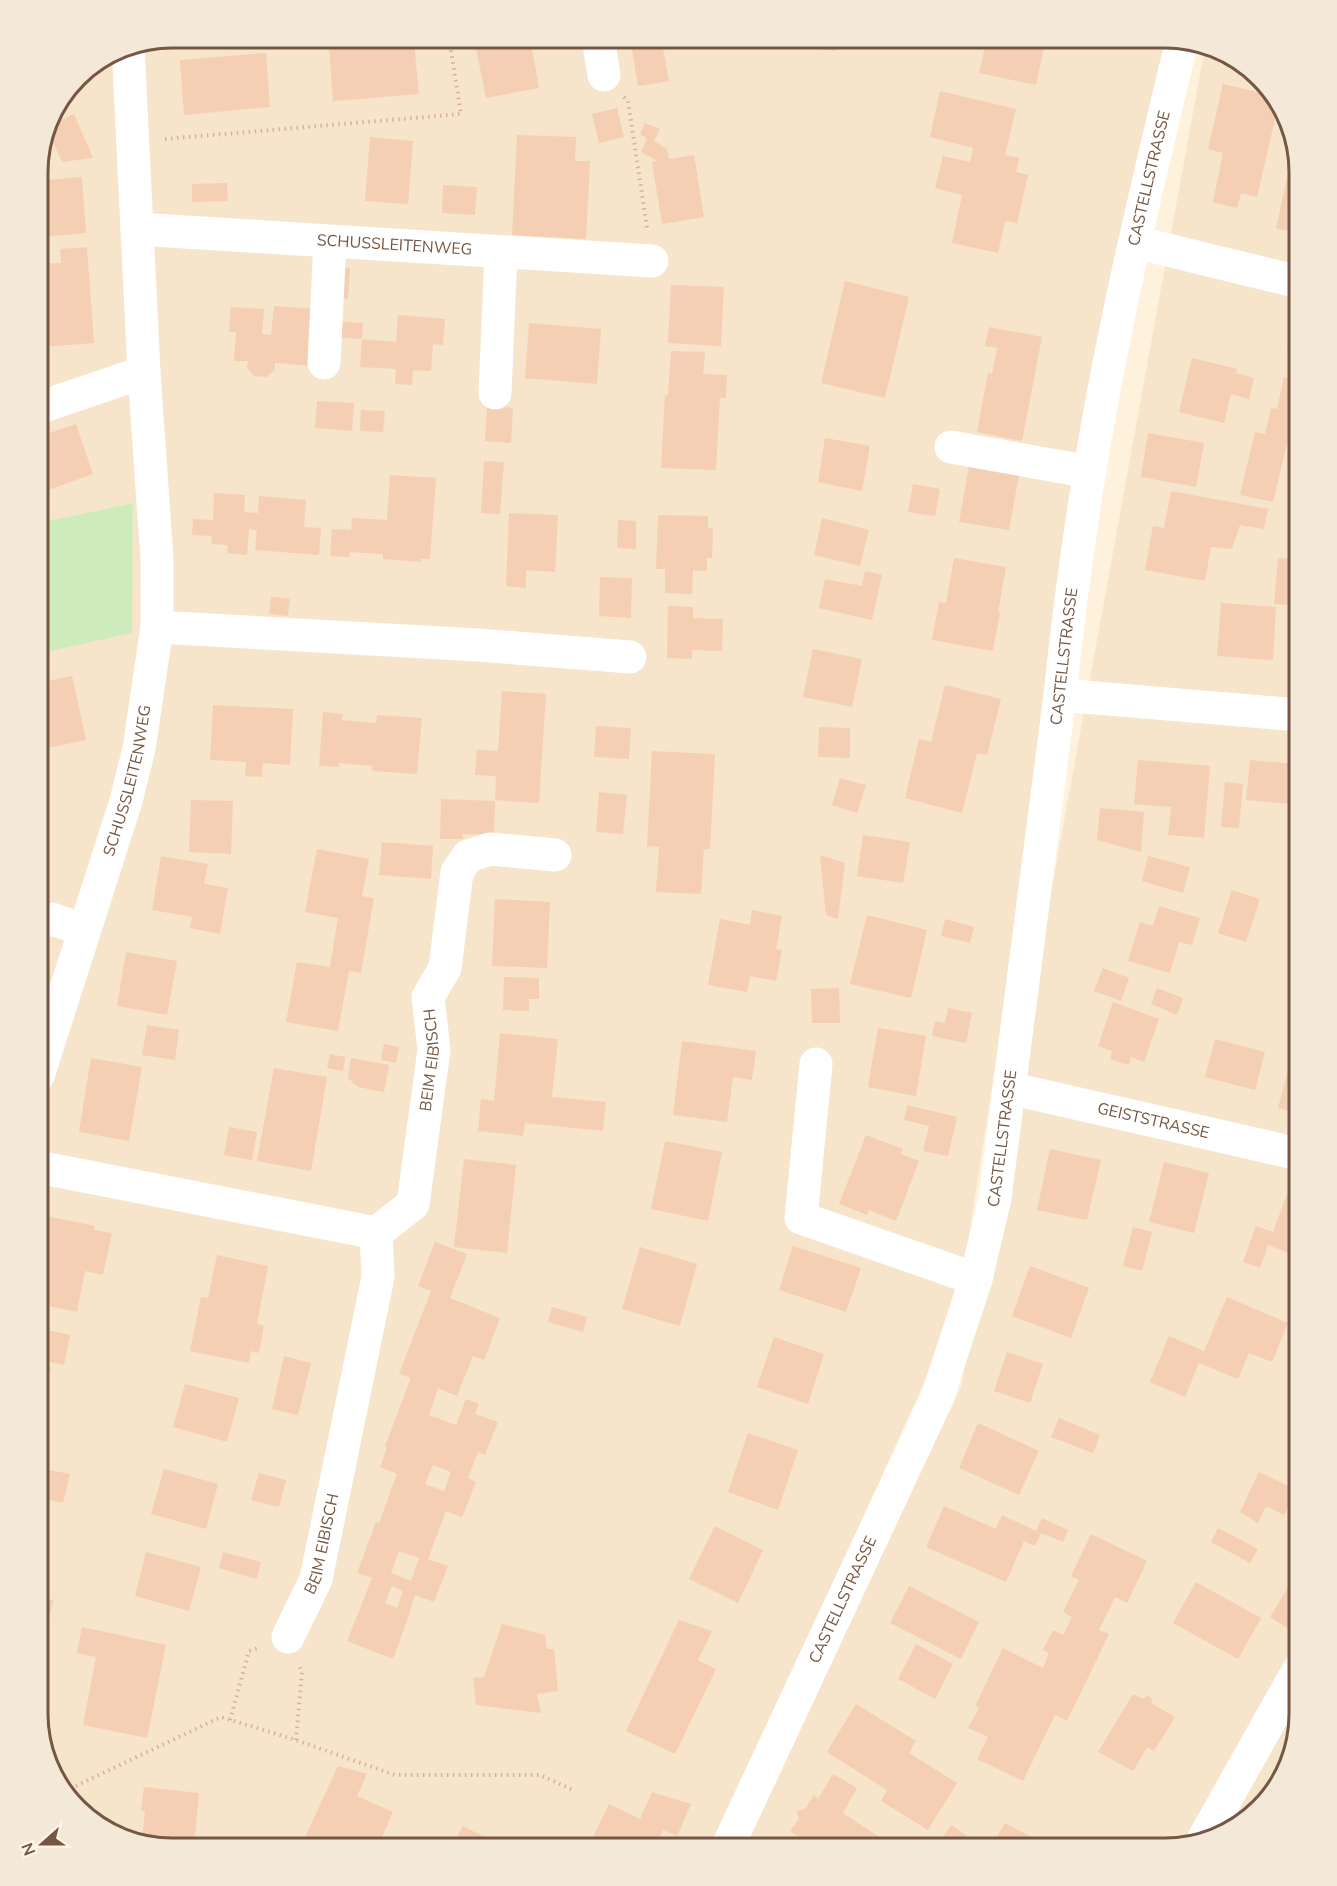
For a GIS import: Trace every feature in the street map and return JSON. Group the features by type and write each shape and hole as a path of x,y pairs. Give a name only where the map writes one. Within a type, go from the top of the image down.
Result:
{"street":[{"path":"600,48 604,75"},
{"name":"CASTELLSTRASSE","path":"732,1838 937,1398 976,1279 995,1198 1067,631 1090,472 1118,320 1180,49"},
{"name":"SCHUSSLEITENWEG","path":"48,1044 126,801 139,749 157,627 157,560 144,372 129,56"},
{"name":"SCHUSSLEITENWEG","path":"137,229 652,261"},
{"path":"324,363 330,242"},
{"path":"1135,242 1289,280"},
{"path":"495,393 501,253"},
{"path":"48,405 144,372"},
{"path":"951,447 1090,472"},
{"path":"157,627 630,657"},
{"path":"1060,695 1289,714"},
{"name":"BEIM EIBISCH","path":"288,1637 316,1579 378,1277 376,1233 414,1204 434,1050 428,997 445,968 457,872 468,856 489,849 555,855"},
{"path":"48,920 52,919 84,930"},
{"path":"816,1064 801,1218 976,1279"},
{"name":"GEISTSTRASSE","path":"1009,1088 1289,1152"},
{"path":"48,1169 376,1233"},
{"path":"1208,1830 1289,1687"}],"path":[{"path":"134,141 461,114 451,48"},
{"path":"604,75 628,101 652,261"},
{"path":"230,1720 249,1651 288,1637 302,1672 296,1740"},
{"path":"73,1787 221,1717 296,1740 395,1775 540,1775 573,1790"}],"shaded area":[{"path":"164,48 1171,48 1013,951 966,1255 930,1369 719,1838 164,1838 125,1829 97,1812 84,1802 57,1761 52,1746 48,1714 48,652 131,633 133,503 48,521 49,156 55,132 69,103 90,79 125,57"},
{"path":"1204,55 1234,69 1258,90 1268,103 1285,140 1289,172 1289,1714 1285,1746 1272,1776 1253,1802 1227,1821 1197,1834 1165,1838 750,1838 961,1387"}],"green space":[{"path":"133,503 132,633 48,652 48,521"}],"building":[{"path":"329,48 415,48 419,94 333,101"},
{"path":"476,48 532,48 539,88 486,98"},
{"path":"632,48 663,48 669,81 638,86"},
{"path":"813,48 835,48 835,51"},
{"path":"985,48 1044,48 1036,85 979,73"},
{"path":"266,53 270,107 184,115 180,60"},
{"path":"1223,84 1260,92 1276,117 1257,197 1241,193 1237,208 1213,202 1223,153 1208,149"},
{"path":"940,91 1016,109 1005,155 1019,158 1016,172 1028,175 1017,223 1005,221 998,253 952,243 962,195 935,188 943,156 970,162 973,148 930,137"},
{"path":"617,108 624,137 599,143 592,114"},
{"path":"74,114 93,158 62,162 52,140 60,121"},
{"path":"645,123 660,129 654,141 667,149 669,159 694,155 704,217 662,224 652,162 658,161 641,152 647,138 640,134"},
{"path":"517,135 576,137 575,161 590,161 586,239 512,235"},
{"path":"370,137 413,141 408,204 365,201"},
{"path":"1288,173 1289,173 1289,231 1276,228"},
{"path":"82,177 86,233 48,236 48,180"},
{"path":"227,183 228,201 192,202 192,184"},
{"path":"443,185 477,187 475,215 442,213"},
{"path":"87,247 94,343 48,346 48,264 61,263 60,249"},
{"path":"336,267 350,268 348,299 334,298"},
{"path":"845,281 909,297 885,398 821,383"},
{"path":"671,285 724,287 721,346 668,343"},
{"path":"274,306 318,309 315,366 275,363 275,370 266,377 254,376 247,368 248,361 234,361 236,332 229,332 231,307 264,309 262,334 271,335"},
{"path":"398,315 445,319 443,345 433,344 431,371 413,370 412,385 395,384 396,369 360,367 362,339 396,342"},
{"path":"332,321 363,323 362,339 331,337"},
{"path":"529,323 601,329 597,384 525,378"},
{"path":"989,327 1042,337 1022,441 977,432 988,373 992,374 997,348 985,346"},
{"path":"671,351 705,352 703,374 727,375 726,398 720,398 716,470 661,468 665,395 668,395"},
{"path":"1192,358 1237,369 1236,373 1254,378 1249,399 1231,394 1224,423 1179,412"},
{"path":"1284,377 1289,378 1289,439 1273,502 1240,495 1255,432 1265,434 1271,408 1277,409"},
{"path":"317,401 354,403 352,431 315,428"},
{"path":"487,406 513,408 511,443 485,441"},
{"path":"361,410 385,411 383,432 360,431"},
{"path":"76,424 93,474 48,490 48,434"},
{"path":"1148,433 1204,443 1196,487 1141,477"},
{"path":"825,438 870,446 862,491 818,482"},
{"path":"484,461 504,462 500,514 481,513"},
{"path":"969,466 1019,475 1009,530 959,522"},
{"path":"390,475 436,478 430,559 421,559 421,562 383,559 383,554 350,552 349,557 330,556 332,529 351,530 352,518 387,520"},
{"path":"913,484 940,489 935,516 908,512"},
{"path":"1171,491 1268,509 1264,529 1240,525 1232,549 1211,547 1205,581 1145,570 1153,526 1164,528"},
{"path":"214,493 245,495 244,512 258,513 259,496 306,500 304,527 321,528 319,555 255,550 257,530 249,529 247,555 227,553 228,545 211,544 212,536 192,535 193,519 213,520"},
{"path":"509,513 558,515 555,572 526,570 526,588 506,586"},
{"path":"658,515 708,516 708,528 713,529 712,558 707,558 707,571 693,570 692,594 665,593 665,569 656,569"},
{"path":"822,518 869,530 860,566 814,555"},
{"path":"618,520 636,521 636,549 617,548"},
{"path":"954,558 1006,567 993,651 932,640 939,602 946,603"},
{"path":"1278,558 1289,559 1289,605 1274,604"},
{"path":"865,571 882,575 872,620 819,608 825,579 862,586"},
{"path":"600,577 632,578 631,618 599,616"},
{"path":"271,597 290,599 288,616 269,614"},
{"path":"1221,603 1276,607 1273,660 1217,656"},
{"path":"668,606 693,607 693,618 723,619 722,651 692,650 692,659 667,658"},
{"path":"813,649 862,659 852,707 803,697"},
{"path":"72,676 86,740 48,748 48,681"},
{"path":"945,685 1001,699 987,755 977,753 962,813 905,798 919,739 931,742"},
{"path":"502,691 546,694 539,803 495,800 496,776 475,775 477,750 498,751"},
{"path":"213,705 293,709 290,765 263,763 262,777 245,776 246,762 210,760"},
{"path":"323,712 343,714 342,720 376,723 377,715 422,718 417,774 372,771 373,766 339,763 339,767 319,766"},
{"path":"596,726 631,728 629,759 594,757"},
{"path":"819,727 850,728 850,758 818,757"},
{"path":"652,751 715,754 710,849 704,849 701,894 656,892 659,847 647,846"},
{"path":"1138,760 1210,766 1204,838 1168,835 1171,807 1134,804"},
{"path":"1250,760 1289,763 1289,804 1246,800"},
{"path":"840,778 866,785 857,813 832,805"},
{"path":"1225,782 1243,784 1239,828 1221,827"},
{"path":"599,792 627,795 623,834 596,832"},
{"path":"441,799 495,801 494,835 463,834 463,839 440,839"},
{"path":"191,800 233,801 231,854 189,852"},
{"path":"1100,808 1144,812 1141,852 1097,840"},
{"path":"863,835 910,842 903,883 857,876"},
{"path":"382,842 433,846 431,879 379,875"},
{"path":"317,849 369,859 362,896 374,898 361,973 349,971 338,1031 286,1022 297,962 330,967 338,918 305,912"},
{"path":"820,855 845,863 838,919 826,915"},
{"path":"161,856 208,864 204,884 228,888 220,934 190,928 192,917 152,910"},
{"path":"1148,856 1190,867 1183,893 1142,881"},
{"path":"1232,890 1260,899 1246,942 1218,933"},
{"path":"495,899 550,902 547,968 492,966"},
{"path":"1159,906 1200,918 1192,945 1179,942 1170,973 1128,961 1140,922 1153,926"},
{"path":"752,910 782,916 776,949 782,950 776,981 750,976 747,992 708,985 720,919 750,925"},
{"path":"867,915 927,930 911,998 850,984"},
{"path":"945,919 974,927 970,943 941,936"},
{"path":"126,952 177,961 167,1015 117,1006"},
{"path":"1103,968 1129,978 1121,1001 1094,991"},
{"path":"504,977 539,978 539,999 529,999 529,1011 503,1010"},
{"path":"839,988 840,1023 812,1023 811,989"},
{"path":"1157,988 1183,998 1177,1015 1151,1004"},
{"path":"1113,1002 1159,1019 1144,1062 1131,1057 1129,1065 1110,1059 1112,1051 1098,1046"},
{"path":"948,1008 972,1013 966,1043 932,1036 935,1021 945,1023"},
{"path":"147,1025 179,1030 175,1060 142,1055"},
{"path":"878,1028 926,1036 916,1096 868,1087"},
{"path":"500,1033 558,1039 552,1097 606,1102 603,1131 525,1123 523,1136 478,1131 481,1099 494,1101"},
{"path":"1215,1039 1265,1052 1255,1090 1205,1077"},
{"path":"682,1041 756,1051 752,1080 733,1077 727,1122 673,1115"},
{"path":"384,1044 399,1047 396,1063 381,1060"},
{"path":"330,1054 345,1057 343,1071 327,1068"},
{"path":"91,1058 142,1067 129,1141 79,1132"},
{"path":"351,1058 389,1065 384,1092 358,1087 348,1078"},
{"path":"274,1068 327,1077 311,1171 257,1161"},
{"path":"1288,1071 1289,1071 1289,1111 1278,1108"},
{"path":"907,1105 957,1117 948,1156 923,1151 929,1126 904,1120"},
{"path":"229,1127 257,1132 252,1160 224,1155"},
{"path":"866,1135 903,1149 901,1154 919,1161 896,1221 869,1210 867,1215 839,1204"},
{"path":"665,1141 722,1152 708,1221 651,1209"},
{"path":"1050,1149 1101,1160 1087,1220 1037,1210"},
{"path":"464,1159 516,1165 507,1253 454,1247"},
{"path":"1164,1162 1209,1173 1194,1233 1149,1222"},
{"path":"1287,1194 1289,1195 1289,1253 1268,1245 1260,1268 1243,1262 1256,1226 1273,1232"},
{"path":"48,1216 95,1226 94,1230 112,1233 103,1275 85,1271 77,1312 48,1306"},
{"path":"1133,1227 1152,1232 1142,1271 1123,1266"},
{"path":"435,1242 467,1254 450,1298 500,1318 484,1360 473,1356 457,1396 438,1388 429,1415 456,1425 466,1399 479,1404 475,1414 498,1422 485,1455 478,1452 468,1478 476,1482 462,1517 446,1511 428,1559 448,1566 434,1602 415,1595 393,1659 347,1641 372,1578 357,1573 397,1474 380,1467 387,1448 385,1446 411,1378 399,1374 431,1291 418,1286","holes":["433,1465 451,1472 444,1491 425,1484","399,1551 419,1558 411,1581 391,1573","392,1586 403,1591 397,1608 385,1603"]},
{"path":"793,1246 861,1268 846,1312 779,1290"},
{"path":"640,1247 697,1264 680,1326 622,1309"},
{"path":"217,1255 268,1266 257,1324 264,1326 259,1353 251,1351 249,1363 190,1351 201,1297 208,1298"},
{"path":"1030,1266 1089,1288 1071,1338 1012,1316"},
{"path":"1227,1297 1288,1323 1272,1362 1249,1353 1238,1379 1199,1363 1185,1397 1150,1382 1169,1336 1204,1351"},
{"path":"552,1307 587,1317 583,1332 548,1322"},
{"path":"48,1330 70,1335 64,1365 48,1361"},
{"path":"774,1337 824,1354 808,1404 757,1387"},
{"path":"1007,1352 1043,1364 1030,1403 994,1391"},
{"path":"284,1356 311,1363 298,1415 272,1409"},
{"path":"185,1384 239,1398 227,1442 173,1427"},
{"path":"1059,1418 1100,1435 1093,1453 1051,1437"},
{"path":"978,1423 1039,1451 1019,1495 959,1468"},
{"path":"748,1433 798,1450 778,1510 728,1492"},
{"path":"164,1469 218,1484 206,1529 151,1514"},
{"path":"48,1470 70,1474 63,1503 48,1499"},
{"path":"1259,1472 1289,1486 1289,1505 1284,1515 1266,1506 1258,1523 1240,1512"},
{"path":"259,1473 286,1480 279,1507 251,1500"},
{"path":"944,1506 996,1529 1002,1515 1036,1531 1042,1518 1068,1530 1063,1542 1041,1533 1035,1546 1024,1541 1006,1582 926,1547"},
{"path":"715,1526 763,1550 738,1603 689,1579"},
{"path":"1218,1528 1258,1549 1250,1563 1211,1542"},
{"path":"1091,1534 1147,1561 1127,1603 1115,1597 1099,1630 1109,1634 1067,1721 1055,1715 1023,1781 977,1759 988,1737 968,1728 979,1708 975,1706 1003,1648 1043,1668 1049,1653 1043,1650 1053,1630 1063,1635 1072,1617 1063,1612 1079,1580 1071,1576"},
{"path":"146,1552 201,1567 189,1611 135,1596"},
{"path":"223,1552 261,1562 257,1579 219,1568"},
{"path":"1196,1582 1261,1618 1238,1659 1173,1623"},
{"path":"909,1586 979,1622 961,1659 890,1623"},
{"path":"1289,1586 1289,1629 1270,1617"},
{"path":"48,1599 53,1600 48,1624"},
{"path":"679,1620 712,1631 698,1660 716,1669 675,1754 626,1731"},
{"path":"502,1624 545,1635 547,1649 554,1649 558,1691 537,1694 541,1713 476,1705 473,1678 484,1677"},
{"path":"82,1627 166,1645 147,1738 83,1725 96,1657 77,1653"},
{"path":"916,1644 953,1664 935,1699 898,1679"},
{"path":"1133,1694 1143,1699 1147,1696 1152,1698 1151,1703 1175,1717 1154,1751 1147,1747 1133,1771 1098,1752"},
{"path":"856,1704 916,1741 909,1753 957,1783 928,1830 881,1801 887,1790 827,1752"},
{"path":"338,1766 367,1774 357,1796 393,1812 381,1838 305,1838"},
{"path":"833,1774 857,1788 843,1813 881,1838 800,1838 790,1831 799,1819 797,1811 805,1809 814,1795 818,1799"},
{"path":"144,1787 199,1793 195,1838 164,1838 143,1834 145,1811 141,1810"},
{"path":"652,1792 691,1804 677,1836 663,1830 659,1838 593,1838 609,1804 640,1819"},
{"path":"1005,1823 1033,1838 997,1838"},
{"path":"951,1825 966,1835 964,1838 943,1838"},
{"path":"463,1826 487,1838 456,1838"}]}
